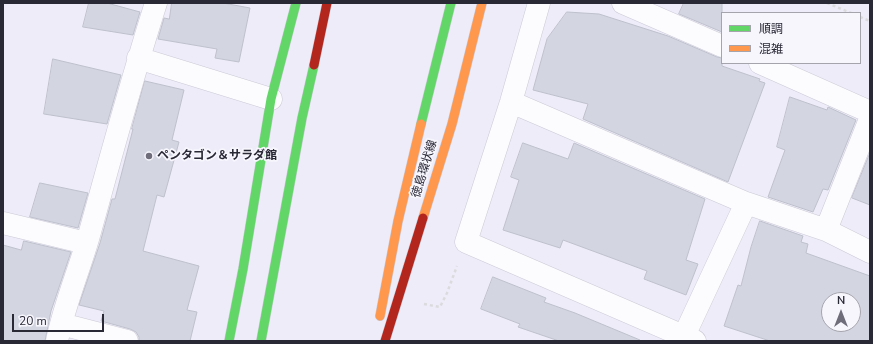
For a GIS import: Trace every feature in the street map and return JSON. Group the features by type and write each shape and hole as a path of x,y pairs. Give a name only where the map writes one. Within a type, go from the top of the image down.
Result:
{"main road":[{"path":"229,341 243,269 271,100 296,3"},
{"path":"261,341 302,118 327,3"},
{"path":"378,326 411,162 451,3"},
{"name":"徳島環状線","path":"385,341 452,124 482,3"}],"street":[{"path":"127,341 59,333 138,58 156,3"},
{"path":"539,3 511,102 466,242 689,339 746,203"},
{"path":"624,3 721,46"},
{"path":"138,58 271,100"},
{"path":"762,64 870,112"},
{"path":"511,102 746,203 826,230 870,252"},
{"path":"826,230 870,119"},
{"path":"3,223 86,243"}],"path":[{"path":"827,3 849,12"},
{"path":"397,300 440,307 447,293 466,242"}],"building":[{"path":"89,3 107,3 140,12 133,35 83,27"},
{"path":"172,3 223,3 250,8 239,62 215,58 217,49 158,39 164,18 169,19"},
{"path":"684,3 722,3 721,32 679,14"},
{"path":"567,12 599,14 668,36 721,58 722,66 760,79 759,81 765,83 728,182 583,119 588,104 533,90 547,39"},
{"path":"53,59 121,75 107,124 44,114"},
{"path":"145,81 184,90 172,140 179,142 164,197 157,195 143,251 199,266 187,310 197,312 190,341 139,341 139,337 136,332 101,321 104,311 79,305 100,243 112,199 115,199"},
{"path":"790,97 827,110 828,107 856,120 828,190 823,189 813,212 768,197 785,150 777,147"},
{"path":"523,143 568,159 574,143 705,199 686,260 698,264 686,295 644,279 647,271 563,240 560,248 503,230 519,180 511,177"},
{"path":"870,153 870,205 852,198"},
{"path":"40,183 88,193 78,228 30,217"},
{"path":"760,221 803,236 801,242 808,244 806,253 870,276 870,341 770,341 724,326 738,285 741,286 751,247"},
{"path":"24,241 71,252 51,311 45,341 3,341 3,245 21,250"},
{"path":"493,277 546,298 544,302 575,313 640,341 559,341 518,327 520,324 481,309"}],"traffic: fast":[{"path":"229,341 243,269 271,99 296,3"},
{"path":"421,124 451,3"},
{"path":"261,341 302,118 314,65"}],"traffic: slow":[{"path":"423,218 452,124 482,3"},
{"path":"380,316 398,221 421,124"}],"traffic: jam":[{"path":"314,65 327,3"},
{"path":"385,341 423,218"}],"place":[{"name":"ペンタゴン＆サラダ館","path":"149,156"}]}
